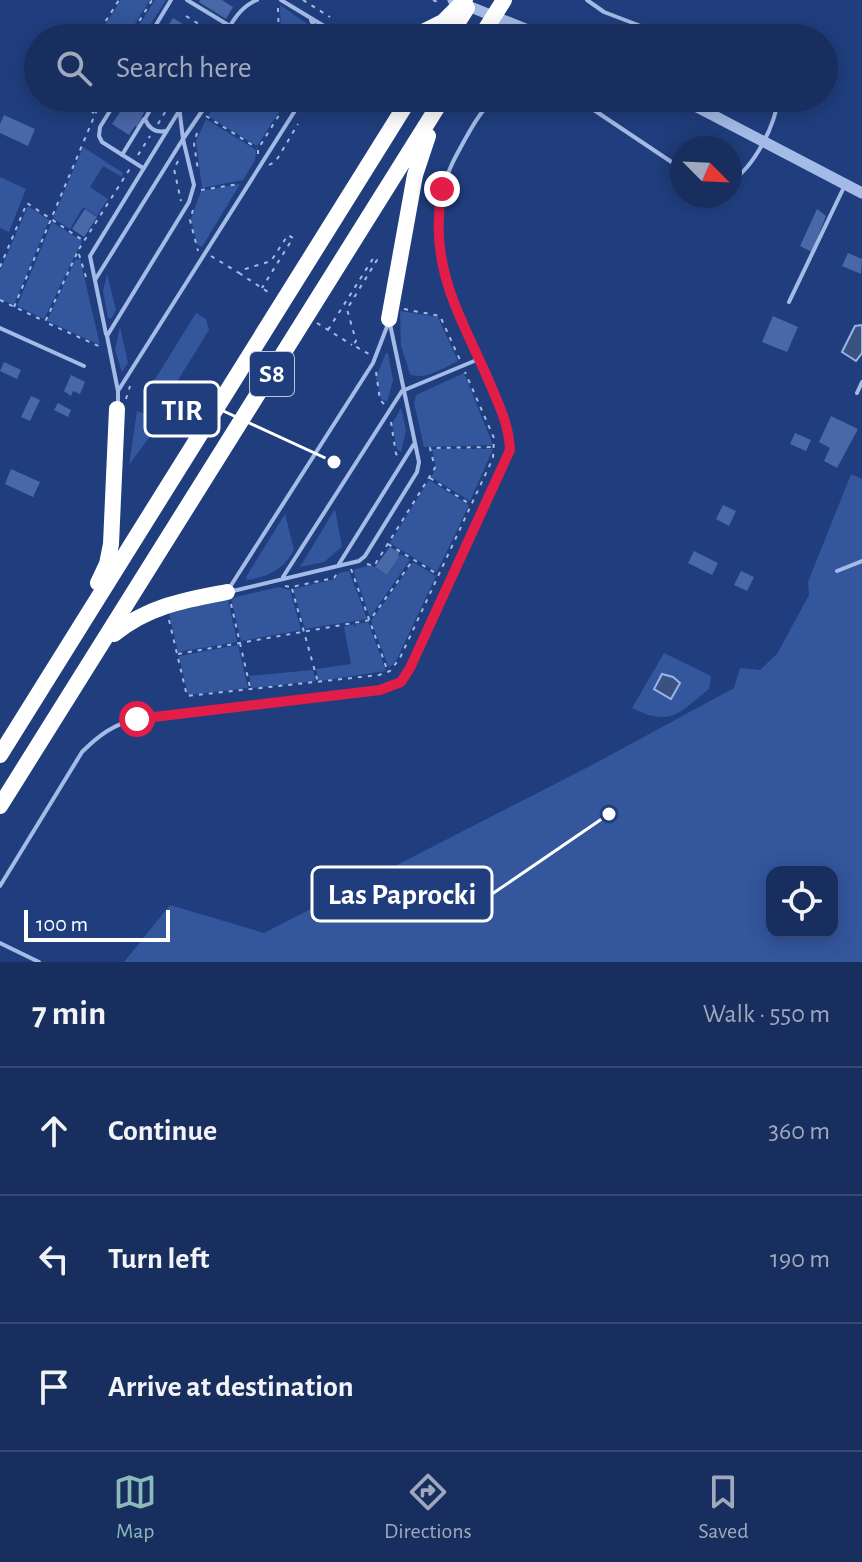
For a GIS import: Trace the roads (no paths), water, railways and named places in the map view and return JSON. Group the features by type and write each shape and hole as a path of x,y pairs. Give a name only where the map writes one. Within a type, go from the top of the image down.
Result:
{"highway":[{"path":"439,24 465,0"},
{"path":"457,24 472,0"},
{"path":"489,24 504,0"},
{"name":"S8","path":"0,755 401,112"},
{"name":"S8","path":"0,806 434,112"},
{"path":"396,311 415,175 437,112"},
{"path":"75,636 107,564 111,544 117,409"},
{"path":"104,642 132,619 158,607 228,594"}],"street":[{"path":"453,0 513,24"},
{"path":"706,112 862,193"}],"lane":[{"path":"156,24 171,0"},
{"path":"187,0 227,24"},
{"path":"232,24 246,5 257,0"},
{"path":"281,0 320,24"},
{"path":"587,0 604,12 635,24"},
{"path":"310,18 313,24"},
{"path":"110,112 98,133 102,142 143,168"},
{"path":"122,155 149,112"},
{"path":"117,409 118,391 90,256 178,112"},
{"path":"107,336 193,193 179,112"},
{"path":"94,282 201,112"},
{"path":"118,391 294,112"},
{"path":"0,886 82,752 97,736 114,726 137,719 380,690 401,682 423,641 510,450 507,423 443,273 438,250 438,211 450,167 482,112"},
{"path":"597,112 670,161"},
{"path":"742,175 777,112"},
{"path":"145,119 154,130 166,131"},
{"path":"789,302 845,185"},
{"path":"228,594 373,363 396,311"},
{"path":"228,594 283,577 359,561 417,472 419,462 402,391 396,311"},
{"path":"0,328 84,366"},
{"path":"283,577 402,391 479,359"},
{"path":"857,393 862,382"},
{"path":"339,564 414,443"},
{"path":"837,571 862,561"},
{"path":"0,943 39,962"}],"place":[{"name":"TIR","path":"334,462"},
{"name":"Las Paprocki","path":"609,814"}]}
